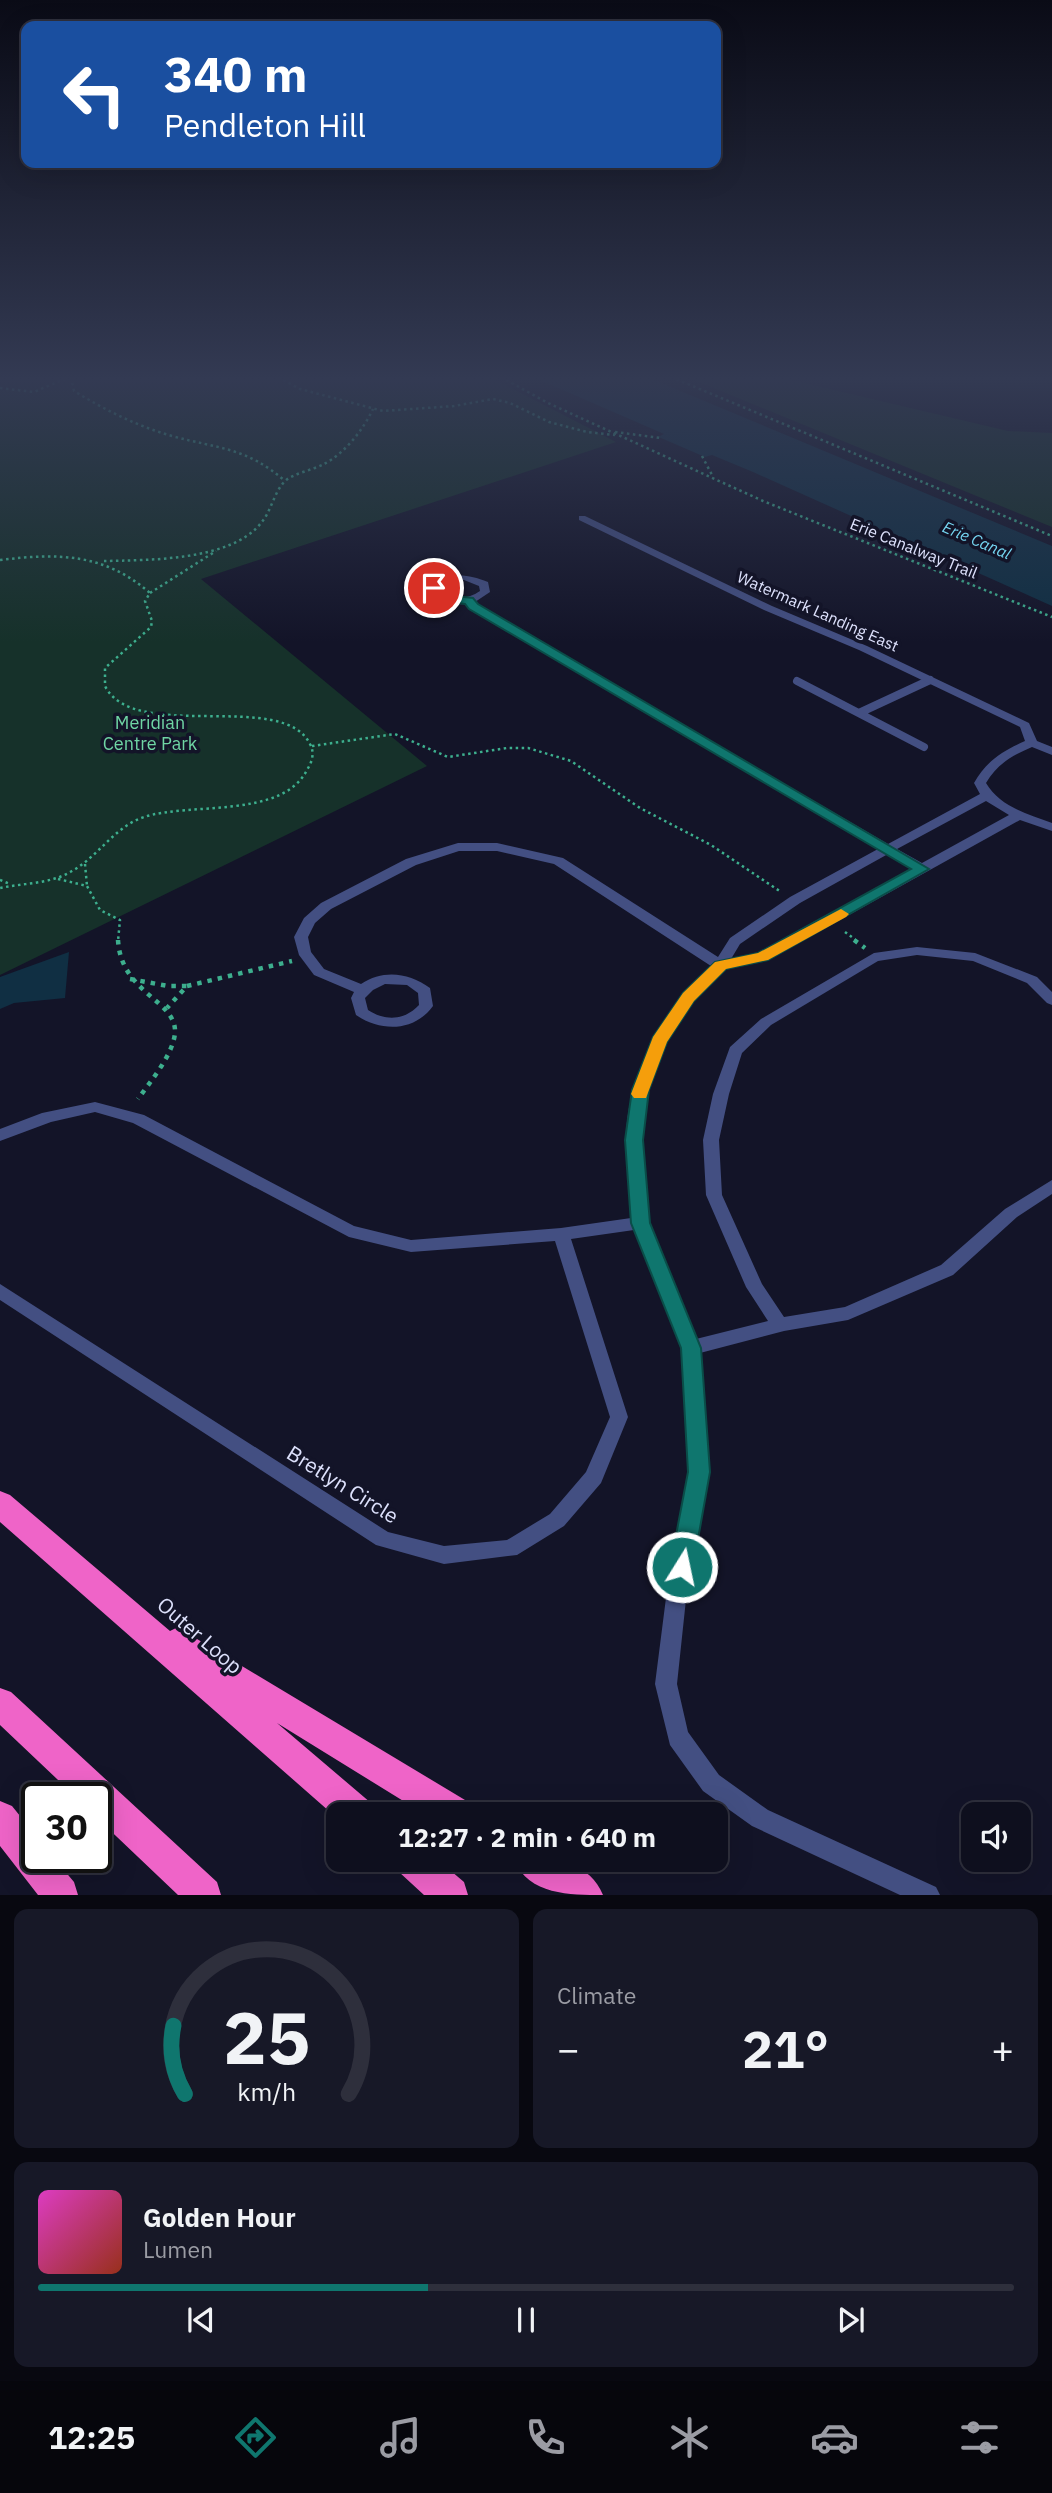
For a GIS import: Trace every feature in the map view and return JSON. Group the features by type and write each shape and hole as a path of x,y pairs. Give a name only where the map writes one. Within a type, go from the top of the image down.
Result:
{"highway":[{"name":"Outer Loop","path":"0,1504 344,1802"},
{"path":"130,1616 437,1802"},
{"path":"0,1703 204,1895"},
{"path":"0,1818 61,1895"},
{"path":"425,1872 451,1895"},
{"path":"550,1872 586,1895"}],"street":[{"name":"Watermark Landing East","path":"582,518 768,608 863,648 1025,725 1032,743"},
{"path":"468,600 485,614 922,869"},
{"path":"1052,751 1032,743 1006,754 984,774 979,783 985,796 1020,815 1052,827"},
{"path":"928,1895 760,1818 711,1783 678,1737 666,1684 677,1590 699,1472 691,1348 640,1223 634,1140 640,1090 659,1041 689,997 720,965 735,941 795,900 985,796"},
{"path":"362,990 319,972 308,957 301,937 309,921 326,906 411,862 458,847 496,847 558,861 720,965 763,957 1020,815"},
{"path":"780,1325 755,1287 714,1195 711,1140 721,1094 735,1051 766,1022 874,957 917,951 975,957 1032,979 1052,1000"},
{"path":"0,1135 48,1117 94,1107 138,1119 349,1231 411,1246 561,1234 640,1223"},
{"path":"691,1348 780,1325 848,1313 947,1270 1011,1213 1052,1185"},
{"name":"Bretlyn Circle","path":"0,1291 383,1539 444,1555 510,1549 557,1520 594,1477 619,1417 561,1234"}],"lane":[{"path":"859,713 930,680"},
{"path":"797,681 923,747"}],"path":[{"path":"265,465 285,481"},
{"path":"0,888 56,878 85,862 117,831 146,816 241,805 285,791 308,773 312,746 297,730 278,721 144,712 125,706 107,694 103,685 105,668 151,627 152,621 145,601 150,593 218,550 248,535 261,524 285,481 321,465"},
{"name":"Erie Canalway Trail","path":"687,465 763,501 1052,617"},
{"path":"707,465 713,477"},
{"path":"883,465 1052,536"},
{"path":"0,560 59,555 100,561 146,561 218,550"},
{"path":"100,561 137,579 150,593"},
{"path":"312,746 395,734 448,757 507,748 528,748 559,756 571,761 640,808 710,845 783,893"},
{"path":"85,862 87,886 100,911 120,920 119,956 129,979 145,995 167,1008 175,1032 163,1064 138,1099"},
{"path":"56,878 87,886"},
{"path":"0,880 12,885"},
{"path":"845,932 868,951"},
{"path":"129,979 168,986 187,986 308,957"},
{"path":"167,1008 187,986"}],"green space":[{"name":"Meridian Centre Park","path":"0,465 545,465 201,579 427,766 0,975"},
{"path":"902,465 1052,465 1052,527"}],"water":[{"name":"Erie Canal","path":"737,465 859,465 1052,546 1052,606"},
{"path":"69,952 65,998 14,1003 0,1009 0,977"}],"slow traffic":[{"path":"640,1094 659,1041 689,997 720,965 763,957 841,914"}],"route":[{"path":"434,588 443,598 468,600 474,607 922,869 763,957 720,965 689,997 659,1041 640,1090 634,1140 640,1223 691,1348 699,1472 682,1567"}]}
